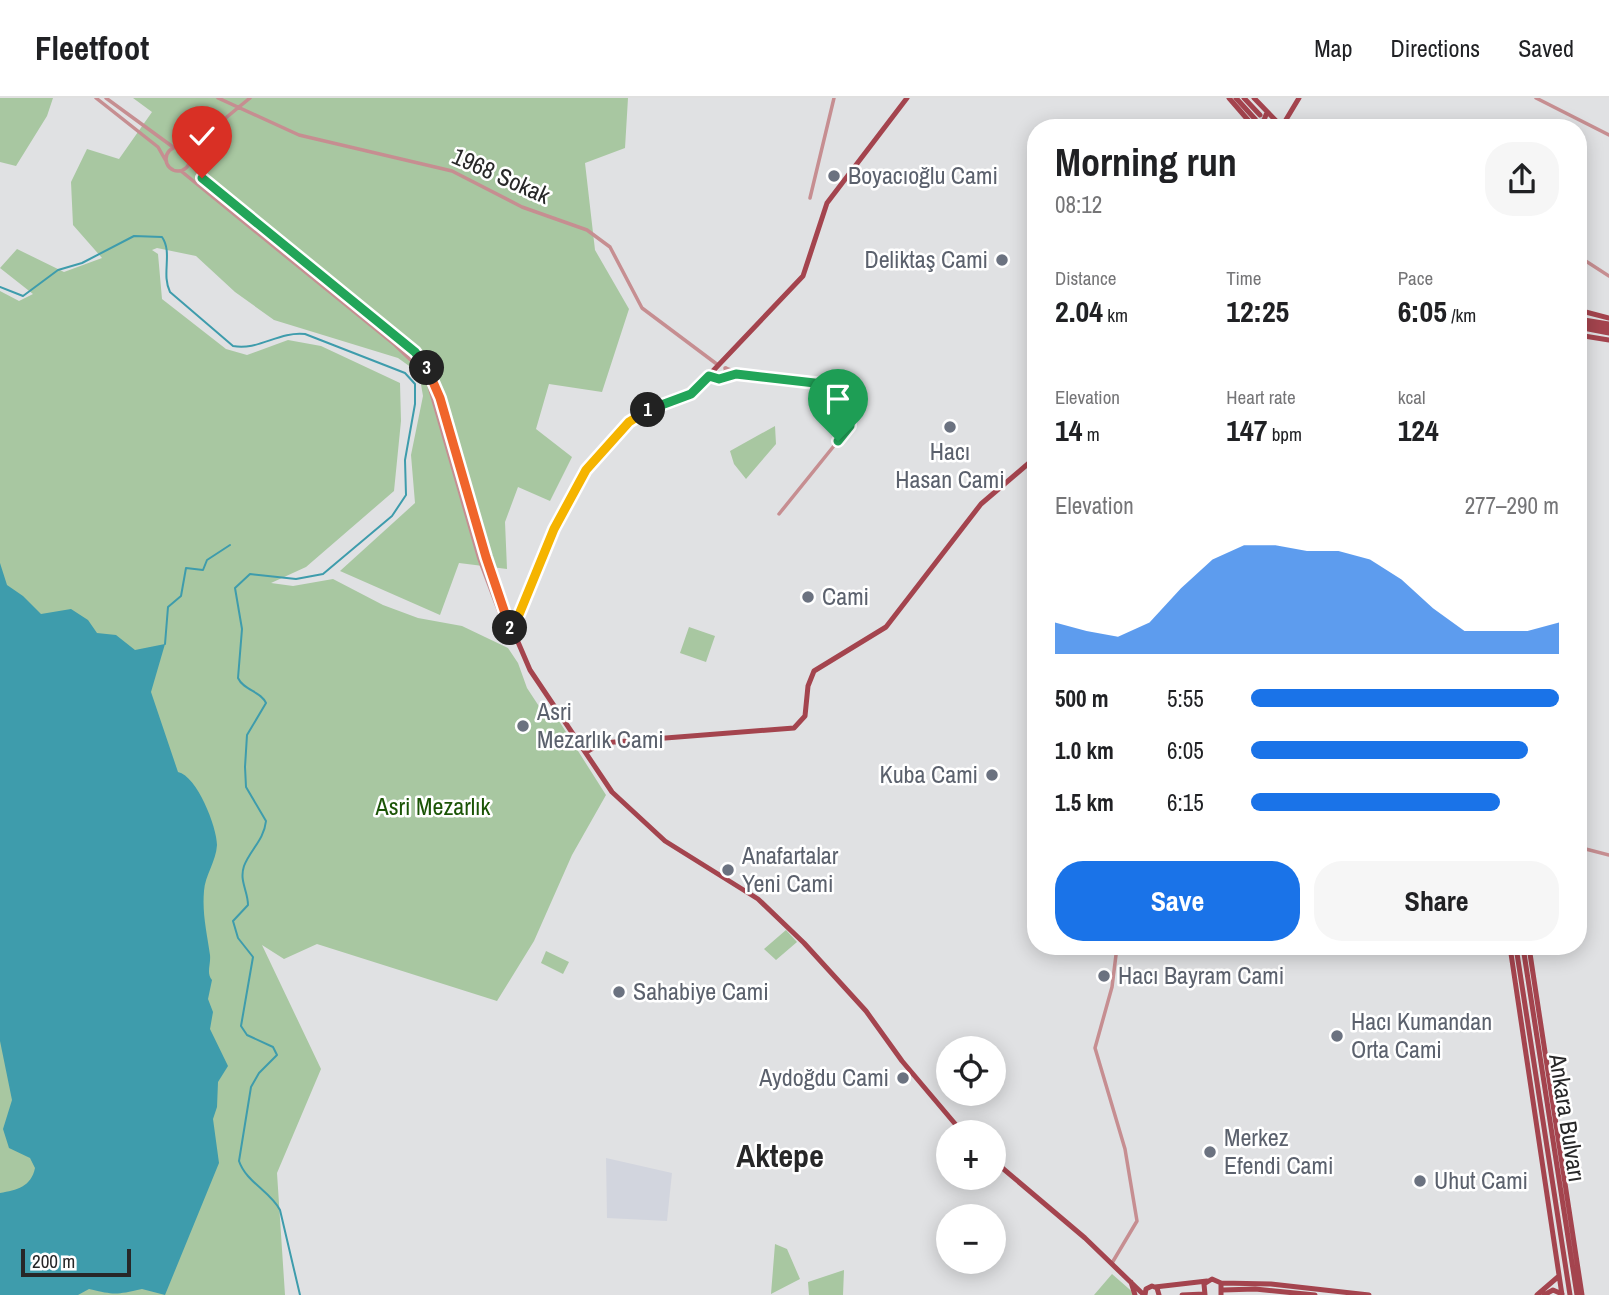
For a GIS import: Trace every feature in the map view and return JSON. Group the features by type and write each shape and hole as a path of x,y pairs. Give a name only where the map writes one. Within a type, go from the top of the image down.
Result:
{"main road":[{"path":"907,98 827,203 803,276 691,394 633,419 586,470 554,529 518,617 513,636 519,650 612,792 665,841 758,899 804,943 866,1011 902,1061 952,1120"},
{"path":"1229,98 1253,119"},
{"path":"1236,98 1254,119"},
{"path":"1244,98 1254,119"},
{"path":"1254,98 1274,119"},
{"path":"1286,119 1299,98"},
{"path":"1264,119 1267,112"},
{"path":"1587,312 1609,318"},
{"path":"1587,325 1600,322 1609,331"},
{"path":"1587,328 1609,331"},
{"path":"1587,331 1595,335 1609,331"},
{"path":"586,752 602,743 794,728 805,716 808,686 814,671 886,627 981,504 1027,465"},
{"path":"1511,955 1562,1295"},
{"name":"Ankara Bulvarı","path":"1517,955 1570,1295"},
{"name":"Ankara Bulvarı","path":"1524,955 1579,1295"},
{"path":"1530,955 1579,1295"},
{"path":"1006,1171 1130,1279 1144,1295 1153,1286"},
{"path":"1538,1295 1559,1276"},
{"path":"1130,1279 1153,1286 1215,1279 1221,1283 1271,1284 1369,1295"},
{"path":"1130,1279 1135,1295"},
{"path":"1182,1295 1205,1295 1203,1287 1207,1281"},
{"path":"1221,1283 1222,1294 1237,1290 1315,1295"},
{"path":"1153,1286 1160,1295"},
{"path":"1232,1295 1237,1290"},
{"path":"1544,1295 1553,1290 1562,1295"}],"street":[{"path":"96,98 158,147 169,168 181,171 395,345 418,367 429,386 480,559 513,636"},
{"path":"106,98 173,148"},
{"name":"1968 Sokak","path":"218,98 299,135 452,171 522,207 587,230 610,247 642,308 725,368"},
{"path":"166,161 167,153 173,148 194,144 250,98"},
{"path":"810,198 834,98"},
{"path":"1536,98 1577,119"},
{"path":"1587,124 1609,135"},
{"path":"181,171 190,161 194,144"},
{"path":"181,147 188,151 190,161 202,178 415,352 425,365 440,398 486,557 513,636"},
{"path":"1587,262 1609,276"},
{"path":"724,377 725,368 736,374"},
{"path":"709,376 716,380 736,374 850,387 850,426 779,514"},
{"path":"1587,849 1609,855"},
{"path":"1112,1263 1138,1221 1125,1149 1095,1048 1112,987 1115,955"}],"shaded area":[{"path":"606,1158 672,1173 667,1221 607,1218"}],"green space":[{"path":"0,98 53,98 47,116 16,166 0,162"},
{"name":"Asri Mezarlık","path":"133,98 628,98 625,148 585,163 595,250 629,309 602,392 549,384 536,429 572,457 550,501 518,487 505,522 507,569 459,563 440,615 340,571 415,503 411,455 423,396 419,373 398,358 274,320 235,292 196,256 157,248 152,250 158,254 162,299 226,349 247,355 288,340 321,346 400,383 401,421 394,491 306,567 271,583 293,586 333,579 383,605 418,618 462,626 508,648 518,663 527,688 550,723 559,721 606,795 572,855 534,941 497,1001 317,944 284,959 262,945 321,1069 277,1173 285,1295 0,1295 0,291 19,301 33,294 0,268 17,249 64,272 102,258 73,225 71,182 87,149 119,159 152,112"},
{"path":"775,426 776,444 746,479 734,464 730,451"},
{"path":"689,627 715,636 706,662 680,653"},
{"path":"786,930 797,942 776,960 764,949"},
{"path":"546,951 569,962 563,974 541,963"},
{"path":"775,1244 787,1249 800,1279 771,1294"},
{"path":"844,1270 843,1295 809,1295 808,1282"},
{"path":"1112,1274 1136,1295 1094,1295"}],"water":[{"path":"0,563 7,585 41,614 71,609 88,620 97,633 116,635 135,650 165,644 151,692 178,772 199,792 210,815 216,837 216,851 205,885 204,899 210,955 209,975 212,980 208,999 213,1012 210,1029 228,1066 218,1082 217,1107 213,1119 219,1163 165,1295 142,1289 115,1294 89,1289 78,1295 0,1295 0,1193 17,1189 27,1183 35,1168 30,1158 9,1148 3,1129 12,1100 0,1041"}],"waterway":[{"path":"0,287 23,296 58,270 82,263 134,236 162,237 167,250 166,278 170,292 233,346 251,346 286,335 305,334 405,373 415,384 415,404 405,460 406,495 392,516 323,574 296,579 250,574 235,588 242,629 238,678 266,703 247,735 246,787 266,821 263,834 244,866 243,881 248,905 233,921 238,938 253,957 241,1026 247,1035 273,1047 277,1055 259,1073 251,1087 239,1161 247,1175 280,1210 300,1295"},
{"path":"165,644 168,607 181,596 186,568 203,570 207,560 230,545"}],"place":[{"name":"Boyacıoğlu Cami","path":"834,176"},
{"name":"Deliktaş Cami","path":"1002,260"},
{"name":"Hacı Hasan Cami","path":"950,427"},
{"name":"Cami","path":"808,597"},
{"name":"Asri Mezarlık Cami","path":"523,726"},
{"name":"Kuba Cami","path":"992,775"},
{"name":"Anafartalar Yeni Cami","path":"728,870"},
{"name":"Hacı Bayram Cami","path":"1104,976"},
{"name":"Sahabiye Cami","path":"619,992"},
{"name":"Hacı Kumandan Orta Cami","path":"1337,1036"},
{"name":"Aydoğdu Cami","path":"903,1078"},
{"name":"Merkez Efendi Cami","path":"1210,1152"},
{"name":"Uhut Cami","path":"1420,1181"}],"district":[{"name":"Aktepe","path":"780,1156"}],"route":[{"path":"202,178 415,352 425,365 440,398 486,557 512,634 554,529 586,470 619,437 629,422 640,414 691,394 709,376 716,380 736,374 815,382 850,387 850,426 838,441"}]}
